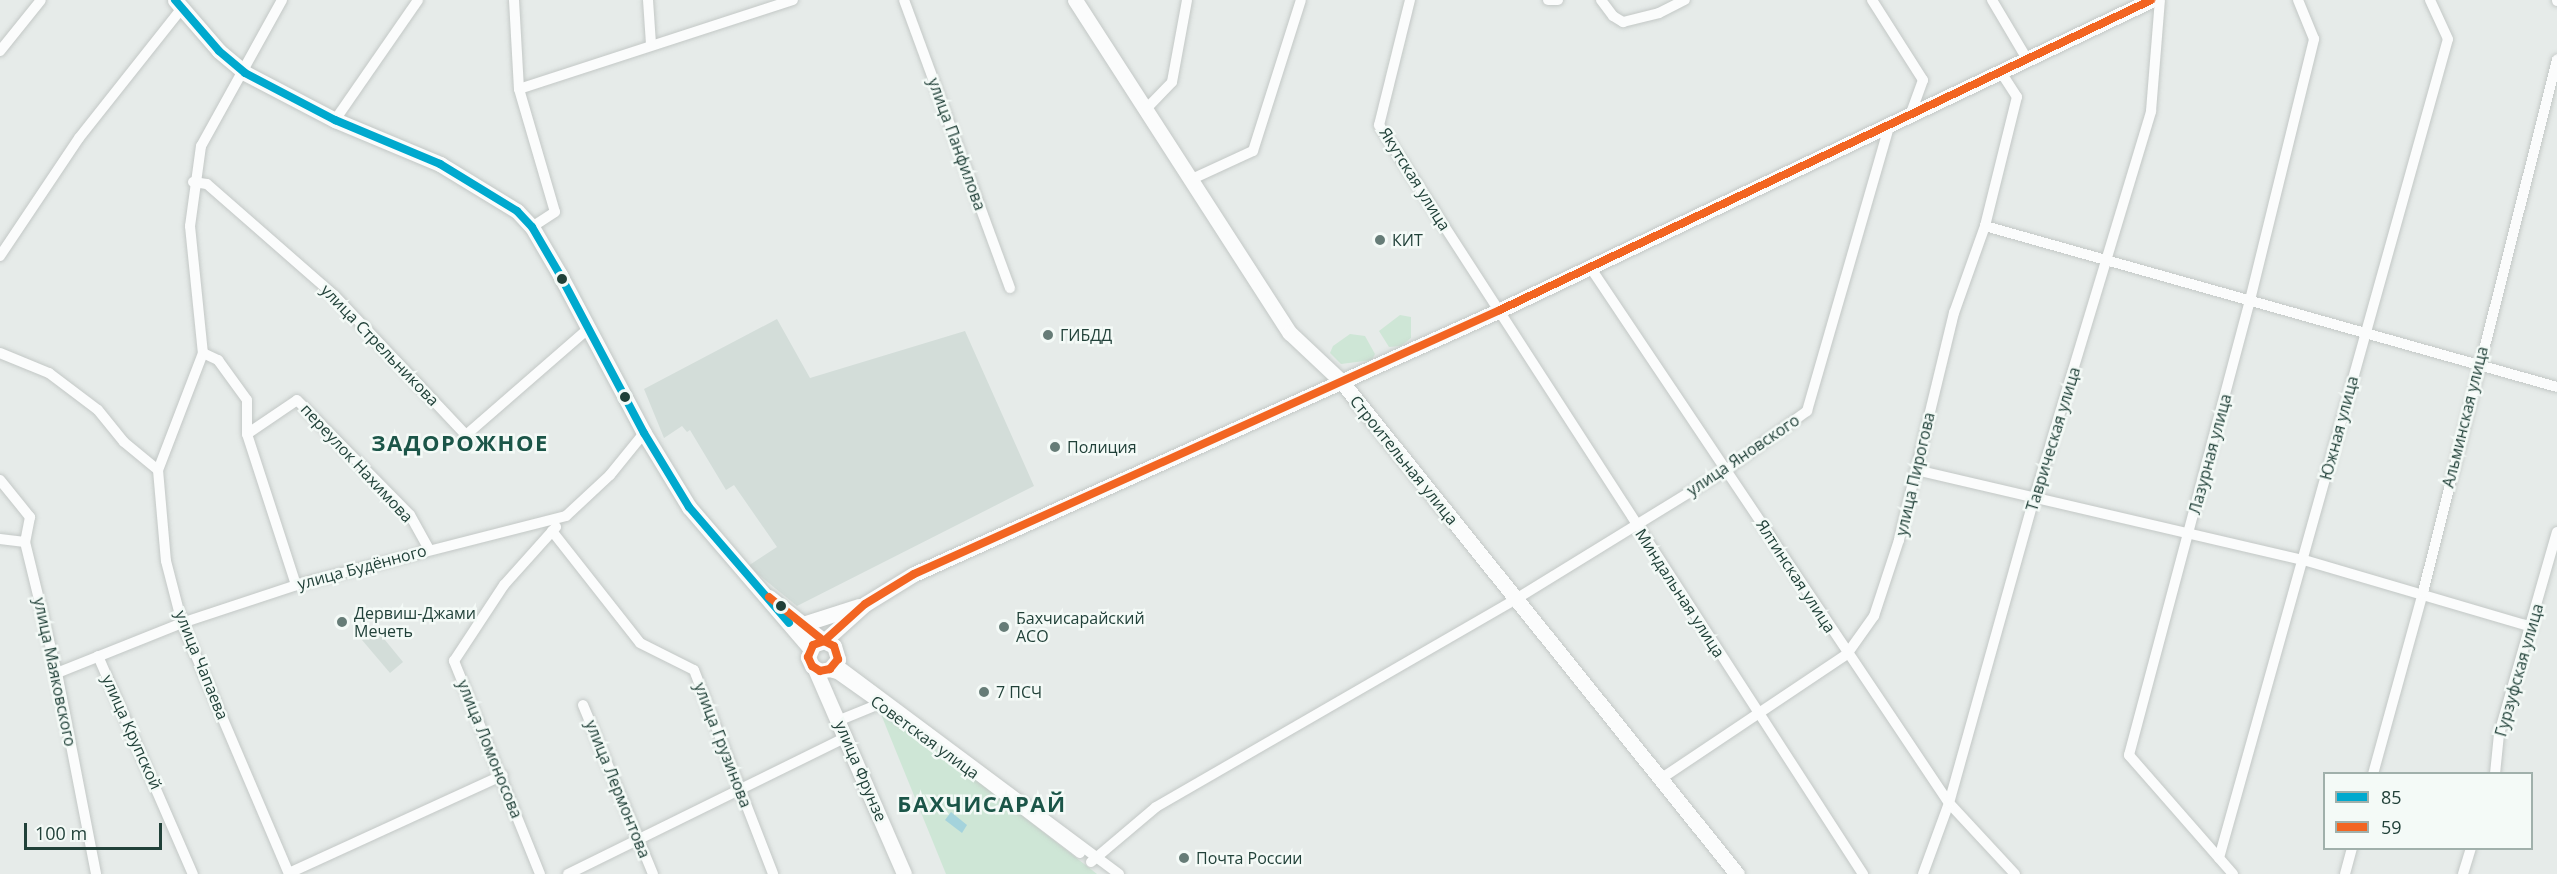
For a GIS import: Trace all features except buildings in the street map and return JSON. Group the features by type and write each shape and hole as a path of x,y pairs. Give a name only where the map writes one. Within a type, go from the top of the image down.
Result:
{"main road":[{"name":"Строительная улица","path":"1075,0 1147,108 1290,333 1341,381 1659,780 1737,874"},
{"path":"817,645 865,604 914,574 1500,310 2001,72 2142,2"},
{"path":"179,4 219,51 245,73 335,120 440,164 493,193 532,227 589,328 644,433 689,507 769,597 817,645"},
{"path":"769,597 803,624 829,664 865,604"},
{"path":"803,624 865,604"},
{"name":"улица Фрунзе","path":"817,645 808,657 829,664 840,720 904,874"}],"street":[{"path":"0,51 41,0"},
{"name":"улица Чапаева","path":"282,0 245,73 201,146 193,182 190,226 203,353 158,470 166,561 182,623 289,874"},
{"path":"335,120 418,0"},
{"path":"514,0 519,89 555,212 532,227"},
{"path":"648,0 651,44"},
{"path":"519,89 764,4 793,0"},
{"name":"улица Панфилова","path":"904,0 1010,288"},
{"path":"1147,108 1172,82 1187,0"},
{"path":"1192,179 1253,151 1301,0"},
{"name":"Якутская улица","path":"1410,0 1379,124 1500,310"},
{"path":"1548,0 1558,0"},
{"path":"1601,0 1612,16 1623,22 1659,13 1685,0"},
{"path":"1872,0 1923,80 1910,115"},
{"path":"1992,0 2027,59"},
{"name":"Таврическая улица","path":"1923,874 1949,803 2035,496 2151,111 2160,0"},
{"name":"Лазурная улица","path":"2233,874 2129,755 2250,300 2314,39 2298,0"},
{"name":"Южная улица","path":"2219,858 2448,39 2430,0"},
{"path":"0,256 79,138 179,4"},
{"name":"Альминская улица","path":"2374,772 2422,592 2477,364 2557,60"},
{"name":"улица Пирогова","path":"1659,780 1847,654 1874,616 1899,540 1954,313 1985,226 2017,97 2001,72"},
{"name":"улица Яновского","path":"1094,859 1156,807 1516,598 1726,469 1807,411 1890,124"},
{"name":"улица Стрельникова","path":"193,182 207,184 334,295 466,435 589,328"},
{"path":"1985,226 2108,258 2557,387"},
{"name":"Ялтинская улица","path":"1590,267 1847,654 1949,803 2015,874"},
{"name":"Миндальная улица","path":"1500,310 1757,714 1863,874"},
{"path":"0,353 49,373 98,410 124,442 158,470"},
{"path":"203,353 218,360 247,400 247,434 296,585"},
{"name":"переулок Нахимова","path":"247,434 297,400 410,515 429,549"},
{"name":"улица Будённого","path":"57,673 182,623 296,585 429,549 566,516 610,475 644,433"},
{"path":"1916,470 2190,531 2304,560 2422,592 2531,627"},
{"name":"улица Маяковского","path":"0,480 30,517 25,542 57,673 96,874"},
{"name":"улица Ломоносова","path":"540,874 503,775 454,661 504,585 566,516"},
{"name":"улица Грузинова","path":"552,531 640,643 694,670 773,874"},
{"name":"Гурзуфская улица","path":"2496,772 2499,734 2557,532"},
{"path":"0,539 25,542"},
{"name":"улица Крупской","path":"98,656 193,874"},
{"name":"Советская улица","path":"829,664 837,674 884,703 1094,859 1107,874"},
{"path":"840,720 884,703"},
{"name":"улица Лермонтова","path":"583,705 653,874"},
{"path":"568,874 847,737"},
{"path":"289,874 503,775"},
{"path":"2345,874 2352,850"},
{"path":"2463,874 2471,850"},
{"path":"1094,859 1119,874"}],"shaded area":[{"path":"777,319 810,378 965,331 1034,486 797,606 748,566 777,547 734,485 726,490 690,430 687,432 682,426 664,438 644,389"},
{"path":"376,629 403,662 390,673 362,640"}],"green space":[{"path":"1400,315 1411,317 1411,338 1401,346 1389,347 1379,331"},
{"path":"1350,334 1365,336 1375,354 1372,360 1341,364 1330,353 1333,346"},
{"path":"876,702 1097,874 946,874"}],"water":[{"path":"951,812 967,825 962,833 945,820"}],"transit line":[{"name":"85","path":"175,0 219,51 245,73 335,120 440,164 517,211 532,227 560,275 644,433 689,507 789,623"},
{"name":"59","path":"769,597 824,641 834,646 838,659 830,669 820,671 812,666 808,657 813,645 824,641 865,604 914,574 1500,310 2151,0"}],"place":[{"name":"КИТ","path":"1380,240"},
{"name":"ГИБДД","path":"1048,335"},
{"name":"Полиция","path":"1055,447"},
{"name":"Дервиш-Джами Мечеть","path":"342,622"},
{"name":"Бахчисарайский АСО","path":"1004,627"},
{"name":"7 ПСЧ","path":"984,692"},
{"name":"Почта России","path":"1184,858"}],"district":[{"name":"ЗАДОРОЖНОЕ","path":"460,443"},
{"name":"БАХЧИСАРАЙ","path":"982,804"}]}
